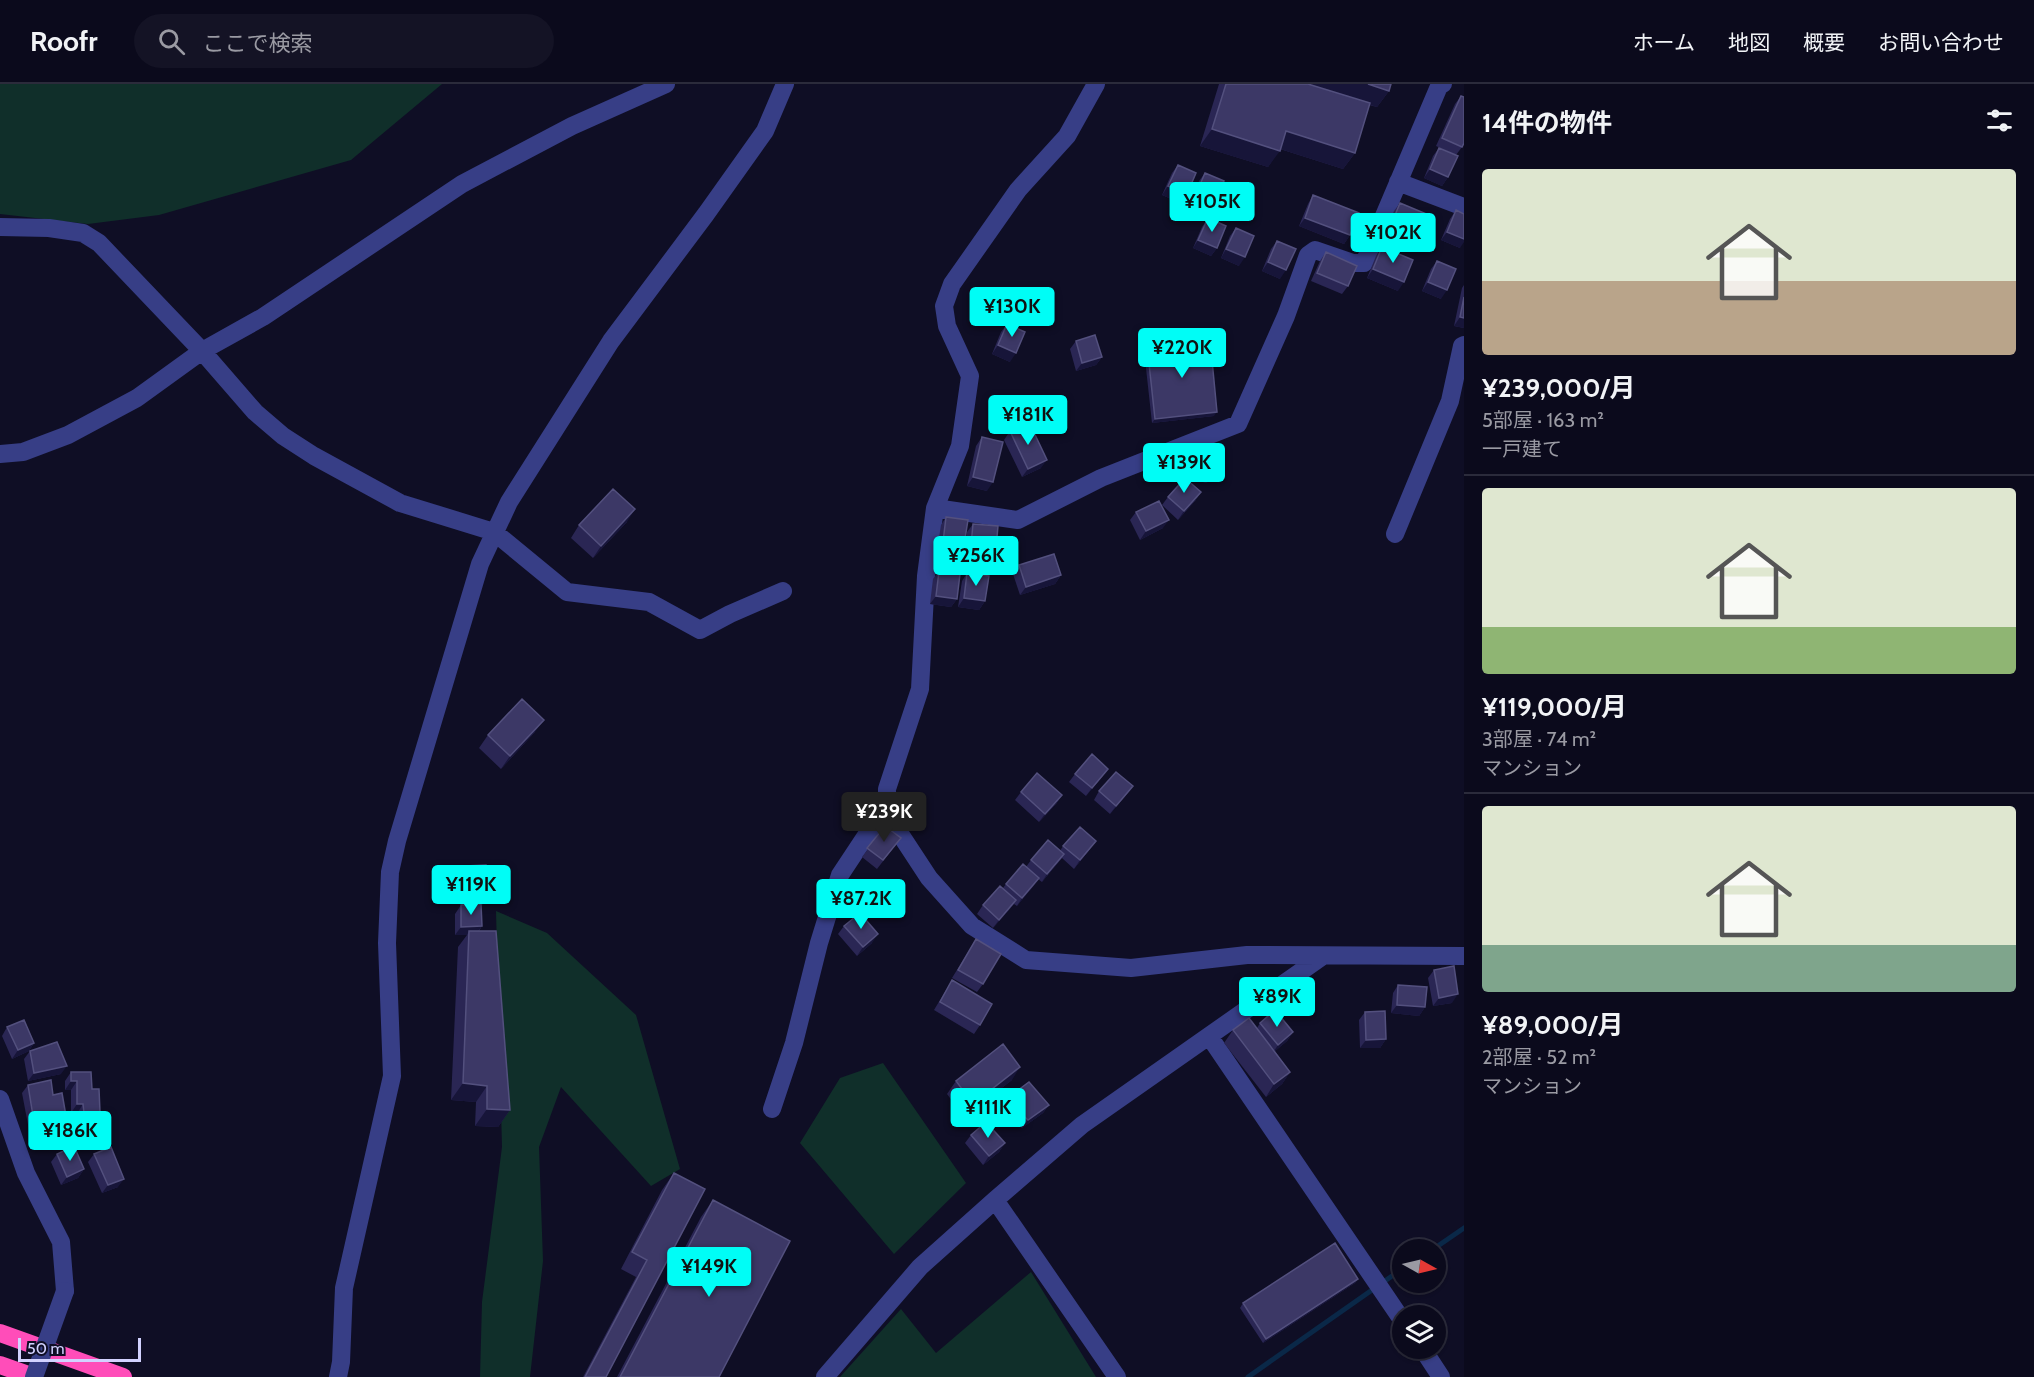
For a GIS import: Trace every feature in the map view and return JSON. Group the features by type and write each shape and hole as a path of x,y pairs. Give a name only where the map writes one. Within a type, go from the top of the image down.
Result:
{"highway":[{"path":"0,1334 123,1377"},
{"path":"0,1365 34,1377"}],"street":[{"path":"0,454 23,452 68,435 137,398 202,351 263,317 462,184 572,126 666,84"},
{"path":"338,1377 341,1362 344,1288 392,1076 387,943 390,872 397,841 480,564 509,502 611,341 765,131 785,84"},
{"path":"1096,84 1067,136 1018,190 952,284 944,306 947,326 970,376 960,446 935,508 926,576 920,689 887,789 887,814 929,878 972,926 1026,960 1131,968 1247,955 1464,956"},
{"path":"935,508 1018,520 1101,478 1238,424 1286,316 1308,255 1315,250 1353,263 1364,262 1440,84 1443,84"},
{"path":"1398,182 1464,207"},
{"path":"0,227 50,228 83,233 99,243 202,351 255,412 283,436 400,503 494,532 567,592 649,602 700,630 783,591"},
{"path":"1395,534 1450,401 1464,345"},
{"path":"772,1109 794,1042 819,944 840,875 887,804"},
{"path":"825,1377 920,1267 1082,1125 1323,956"},
{"path":"1209,1035 1392,1305"},
{"path":"0,1099 26,1173 61,1242 64,1291 34,1377"},
{"path":"994,1200 1117,1377"},
{"path":"1429,1359 1441,1377"}],"green space":[{"path":"0,84 442,84 351,160 159,215 88,224 0,214"},
{"path":"496,911 547,933 636,1015 680,1169 651,1186 561,1087 539,1147 543,1261 530,1377 480,1377 482,1302 502,1147"},
{"path":"883,1063 966,1183 894,1254 800,1143 840,1078"},
{"path":"1031,1272 1096,1377 840,1377 901,1309 936,1353"}],"building":[{"path":"1226,84 1308,84 1370,103 1355,153 1286,131 1280,151 1212,129"},
{"path":"1368,84 1391,84 1389,91"},
{"path":"1461,96 1464,97 1464,143 1462,147 1442,138"},
{"path":"1439,148 1458,156 1448,177 1430,169"},
{"path":"1178,165 1196,173 1187,194 1168,186"},
{"path":"1205,173 1224,181 1215,202 1196,194"},
{"path":"1313,195 1359,213 1350,235 1305,218"},
{"path":"1400,203 1431,216 1422,238 1391,225"},
{"path":"1456,210 1464,214 1464,239 1447,232"},
{"path":"1208,218 1226,226 1217,248 1198,240"},
{"path":"1236,228 1254,236 1245,257 1226,249"},
{"path":"1277,241 1296,249 1286,270 1268,262"},
{"path":"1382,247 1413,260 1404,282 1373,269"},
{"path":"1326,252 1357,266 1348,286 1317,273"},
{"path":"1437,261 1456,269 1447,290 1428,282"},
{"path":"1464,297 1464,318 1460,317"},
{"path":"1007,324 1025,332 1016,353 998,345"},
{"path":"1095,335 1102,357 1082,363 1076,341"},
{"path":"1210,339 1217,412 1155,419 1147,345"},
{"path":"1029,422 1047,460 1028,469 1010,431"},
{"path":"982,437 1003,442 993,482 973,477"},
{"path":"1198,445 1219,450 1213,475 1192,470"},
{"path":"1185,478 1201,492 1184,511 1168,497"},
{"path":"613,489 635,509 601,546 579,525"},
{"path":"1159,501 1169,520 1146,531 1136,512"},
{"path":"946,517 968,520 964,545 943,542"},
{"path":"973,524 998,526 996,548 971,545"},
{"path":"1054,554 1061,575 1026,587 1019,565"},
{"path":"939,571 960,574 957,599 936,596"},
{"path":"967,573 989,576 985,601 964,598"},
{"path":"522,699 544,720 510,756 488,735"},
{"path":"1092,754 1108,769 1092,788 1075,774"},
{"path":"1116,772 1133,786 1116,806 1099,791"},
{"path":"1037,773 1062,795 1045,814 1021,792"},
{"path":"885,826 901,838 883,860 867,848"},
{"path":"1080,827 1096,841 1080,860 1063,846"},
{"path":"1048,840 1064,854 1047,874 1031,860"},
{"path":"1023,864 1039,878 1022,898 1006,884"},
{"path":"486,865 488,897 467,899 465,866"},
{"path":"1000,886 1016,900 999,920 983,905"},
{"path":"481,904 482,926 461,927 461,905"},
{"path":"860,913 878,934 863,947 844,926"},
{"path":"469,931 496,931 510,1110 487,1109 487,1086 463,1083"},
{"path":"976,939 1001,954 983,984 958,970"},
{"path":"1454,966 1458,994 1439,998 1434,970"},
{"path":"952,980 992,1004 980,1025 940,1002"},
{"path":"1398,985 1427,987 1425,1007 1397,1005"},
{"path":"1275,1010 1293,1032 1278,1045 1260,1023"},
{"path":"1385,1011 1386,1039 1366,1040 1365,1012"},
{"path":"1249,1018 1290,1072 1274,1084 1233,1030"},
{"path":"24,1020 34,1043 18,1050 7,1027"},
{"path":"57,1042 67,1066 34,1073 30,1051"},
{"path":"1003,1044 1020,1067 973,1104 956,1081"},
{"path":"71,1072 91,1072 92,1089 99,1089 100,1112 84,1113 83,1104 77,1104 77,1081 71,1081"},
{"path":"51,1080 53,1095 62,1093 66,1116 34,1122 28,1085"},
{"path":"1029,1082 1049,1105 1028,1120 1006,1099"},
{"path":"57,1120 61,1135 41,1140 37,1123"},
{"path":"986,1122 1005,1143 989,1156 971,1135"},
{"path":"74,1146 84,1169 67,1177 57,1154"},
{"path":"111,1147 124,1179 108,1185 94,1154"},
{"path":"674,1173 705,1189 606,1377 585,1377 647,1260 632,1252"},
{"path":"713,1200 790,1241 719,1377 620,1377"},
{"path":"1335,1243 1358,1279 1266,1339 1243,1303"}],"waterway":[{"path":"1446,1240 1464,1228"},
{"path":"1248,1377 1392,1276"}]}
